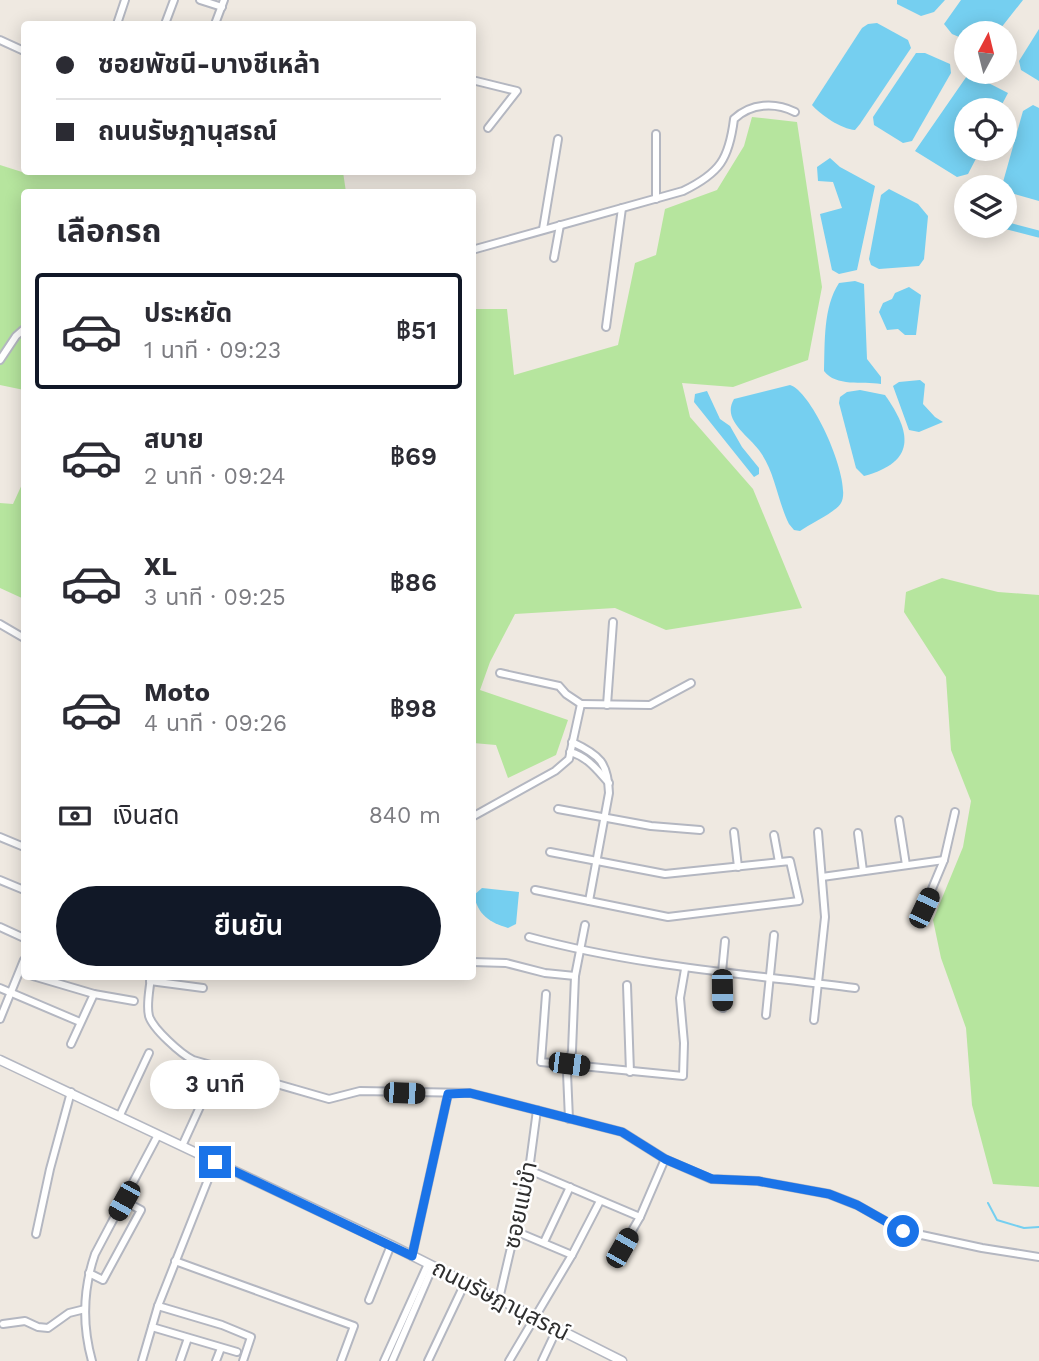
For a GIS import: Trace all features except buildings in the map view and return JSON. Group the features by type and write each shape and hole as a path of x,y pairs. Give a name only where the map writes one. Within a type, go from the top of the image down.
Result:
{"street":[{"path":"118,21 125,0"},
{"path":"165,21 174,0"},
{"path":"200,0 223,4 216,21"},
{"path":"0,40 21,50"},
{"path":"476,81 517,91 488,128"},
{"path":"476,249 683,191 701,183 724,161 731,141 734,119 741,112 757,106 780,105 795,112"},
{"path":"656,134 656,199"},
{"path":"543,229 558,139"},
{"path":"606,327 622,208"},
{"path":"554,258 560,225"},
{"path":"0,360 21,331"},
{"path":"607,705 612,622"},
{"path":"0,624 21,636"},
{"path":"500,673 559,686 581,704 650,705 691,683"},
{"path":"476,815 555,771 569,759 581,704"},
{"path":"572,742 599,758 607,771 609,783 589,901"},
{"path":"570,752 581,755 590,762 609,783"},
{"path":"558,809 651,826 700,830"},
{"path":"924,908 944,860 955,812"},
{"path":"900,820 906,865"},
{"path":"734,832 738,867"},
{"path":"814,1020 825,917 818,832"},
{"path":"858,833 863,871"},
{"path":"774,835 779,862"},
{"path":"0,836 21,846"},
{"path":"535,890 668,917 799,901 790,861 665,874 550,852"},
{"path":"822,877 944,860"},
{"path":"0,880 21,889"},
{"path":"569,1119 569,1064 575,976 585,925"},
{"path":"0,927 21,937"},
{"path":"766,1015 774,935"},
{"path":"529,937 580,950 685,969 855,988"},
{"path":"723,1007 725,941"},
{"path":"476,962 506,963 545,973 575,976"},
{"path":"546,993 541,1062 683,1076 684,1043 680,998 685,969"},
{"path":"0,1020 21,975"},
{"path":"47,980 94,994 134,1001"},
{"path":"151,980 148,1007 150,1020 178,1051 193,1060 329,1099 360,1091 470,1093 622,1132 665,1159 712,1179 758,1181 829,1194 857,1205 903,1231 1039,1257"},
{"path":"157,980 203,988"},
{"path":"627,985 630,1072"},
{"path":"0,988 80,1021"},
{"path":"71,1044 94,994"},
{"path":"120,1115 149,1053"},
{"name":"ถนนรัษฎานุสรณ์","path":"0,1060 391,1245 612,1359 622,1361"},
{"path":"182,1146 214,1076"},
{"path":"36,1234 71,1092"},
{"path":"412,1256 448,1094"},
{"name":"ซอยแม่ขำ","path":"499,1299 529,1170 537,1110"},
{"path":"92,1361 85,1309 89,1273 95,1254 158,1135"},
{"path":"622,1248 640,1217 665,1159"},
{"path":"142,1361 158,1306 215,1162"},
{"path":"529,1170 640,1217"},
{"path":"544,1242 570,1188"},
{"path":"89,1273 103,1280 141,1210 124,1201"},
{"path":"509,1361 572,1255 600,1201"},
{"path":"515,1231 572,1255"},
{"path":"369,1300 391,1245"},
{"path":"175,1261 354,1325 341,1361"},
{"path":"384,1361 431,1265"},
{"path":"392,1361 431,1265"},
{"path":"428,1361 465,1283"},
{"path":"158,1306 222,1325 251,1337 243,1361"},
{"path":"3,1324 26,1321 48,1328 69,1313 85,1309"},
{"path":"152,1327 237,1352"},
{"path":"542,1361 557,1329"},
{"path":"180,1361 188,1338"},
{"path":"216,1361 221,1348"}],"green space":[{"path":"752,117 797,122 822,287 808,360 733,387 682,383 690,417 753,489 802,608 666,630 615,608 515,614 490,662 480,690 568,720 556,755 508,778 496,745 476,743 476,309 507,309 514,375 618,345 635,263 656,255 665,209 717,190 744,146"},
{"path":"0,165 21,172 21,175 343,175 346,189 21,189 21,389 0,385"},
{"path":"21,487 21,598 0,588 0,503 13,504"},
{"path":"942,578 998,592 1039,595 1039,1187 993,1184 972,1105 966,1028 941,958 933,920 963,847 971,801 951,750 946,677 904,612 906,592"}],"water":[{"path":"897,0 945,0 934,12 921,16 897,4"},
{"path":"961,0 1023,0 1006,21 954,21 954,35 944,24"},
{"path":"877,23 908,40 911,48 860,124 855,130 850,129 832,121 812,105 862,28"},
{"path":"1039,29 1039,81 1021,70 1019,61"},
{"path":"916,53 925,53 950,64 951,73 912,141 903,143 874,125 873,117"},
{"path":"961,84 990,84 1008,93 1005,98 954,98 954,161 975,161 968,174 954,175 915,151"},
{"path":"1033,105 1039,108 1039,201 1017,195 1017,175 1005,175 1009,161 1017,161 1017,132 1023,111"},
{"path":"830,158 840,167 875,186 857,270 839,274 832,270 820,214 842,208 833,182 818,181 817,167"},
{"path":"889,189 918,204 928,216 924,259 919,266 879,269 871,265 869,259 881,195"},
{"path":"855,281 864,284 867,359 881,377 881,384 842,381 824,371 830,303 839,283"},
{"path":"909,287 921,295 916,335 905,335 898,329 887,330 879,312 883,303 892,299 895,293"},
{"path":"920,380 925,384 923,404 943,422 919,432 909,430 893,386 899,382"},
{"path":"790,385 799,391 809,404 829,439 843,492 838,506 800,531 794,530 789,524 766,461 738,428 731,414 734,399"},
{"path":"860,390 885,395 904,434 901,454 893,463 864,476 856,468 839,403 840,397 847,392"},
{"path":"707,391 720,419 730,426 759,468 759,474 754,477 694,402 695,394"},
{"path":"482,888 519,892 516,924 508,928 485,917 478,908 476,893"}],"waterway":[{"path":"1017,228 1039,234"},
{"path":"988,1203 997,1220 1024,1228 1039,1227"}],"route":[{"path":"215,1162 412,1256 448,1094 470,1093 622,1132 665,1159 712,1179 758,1181 829,1194 857,1205 903,1231"}]}
